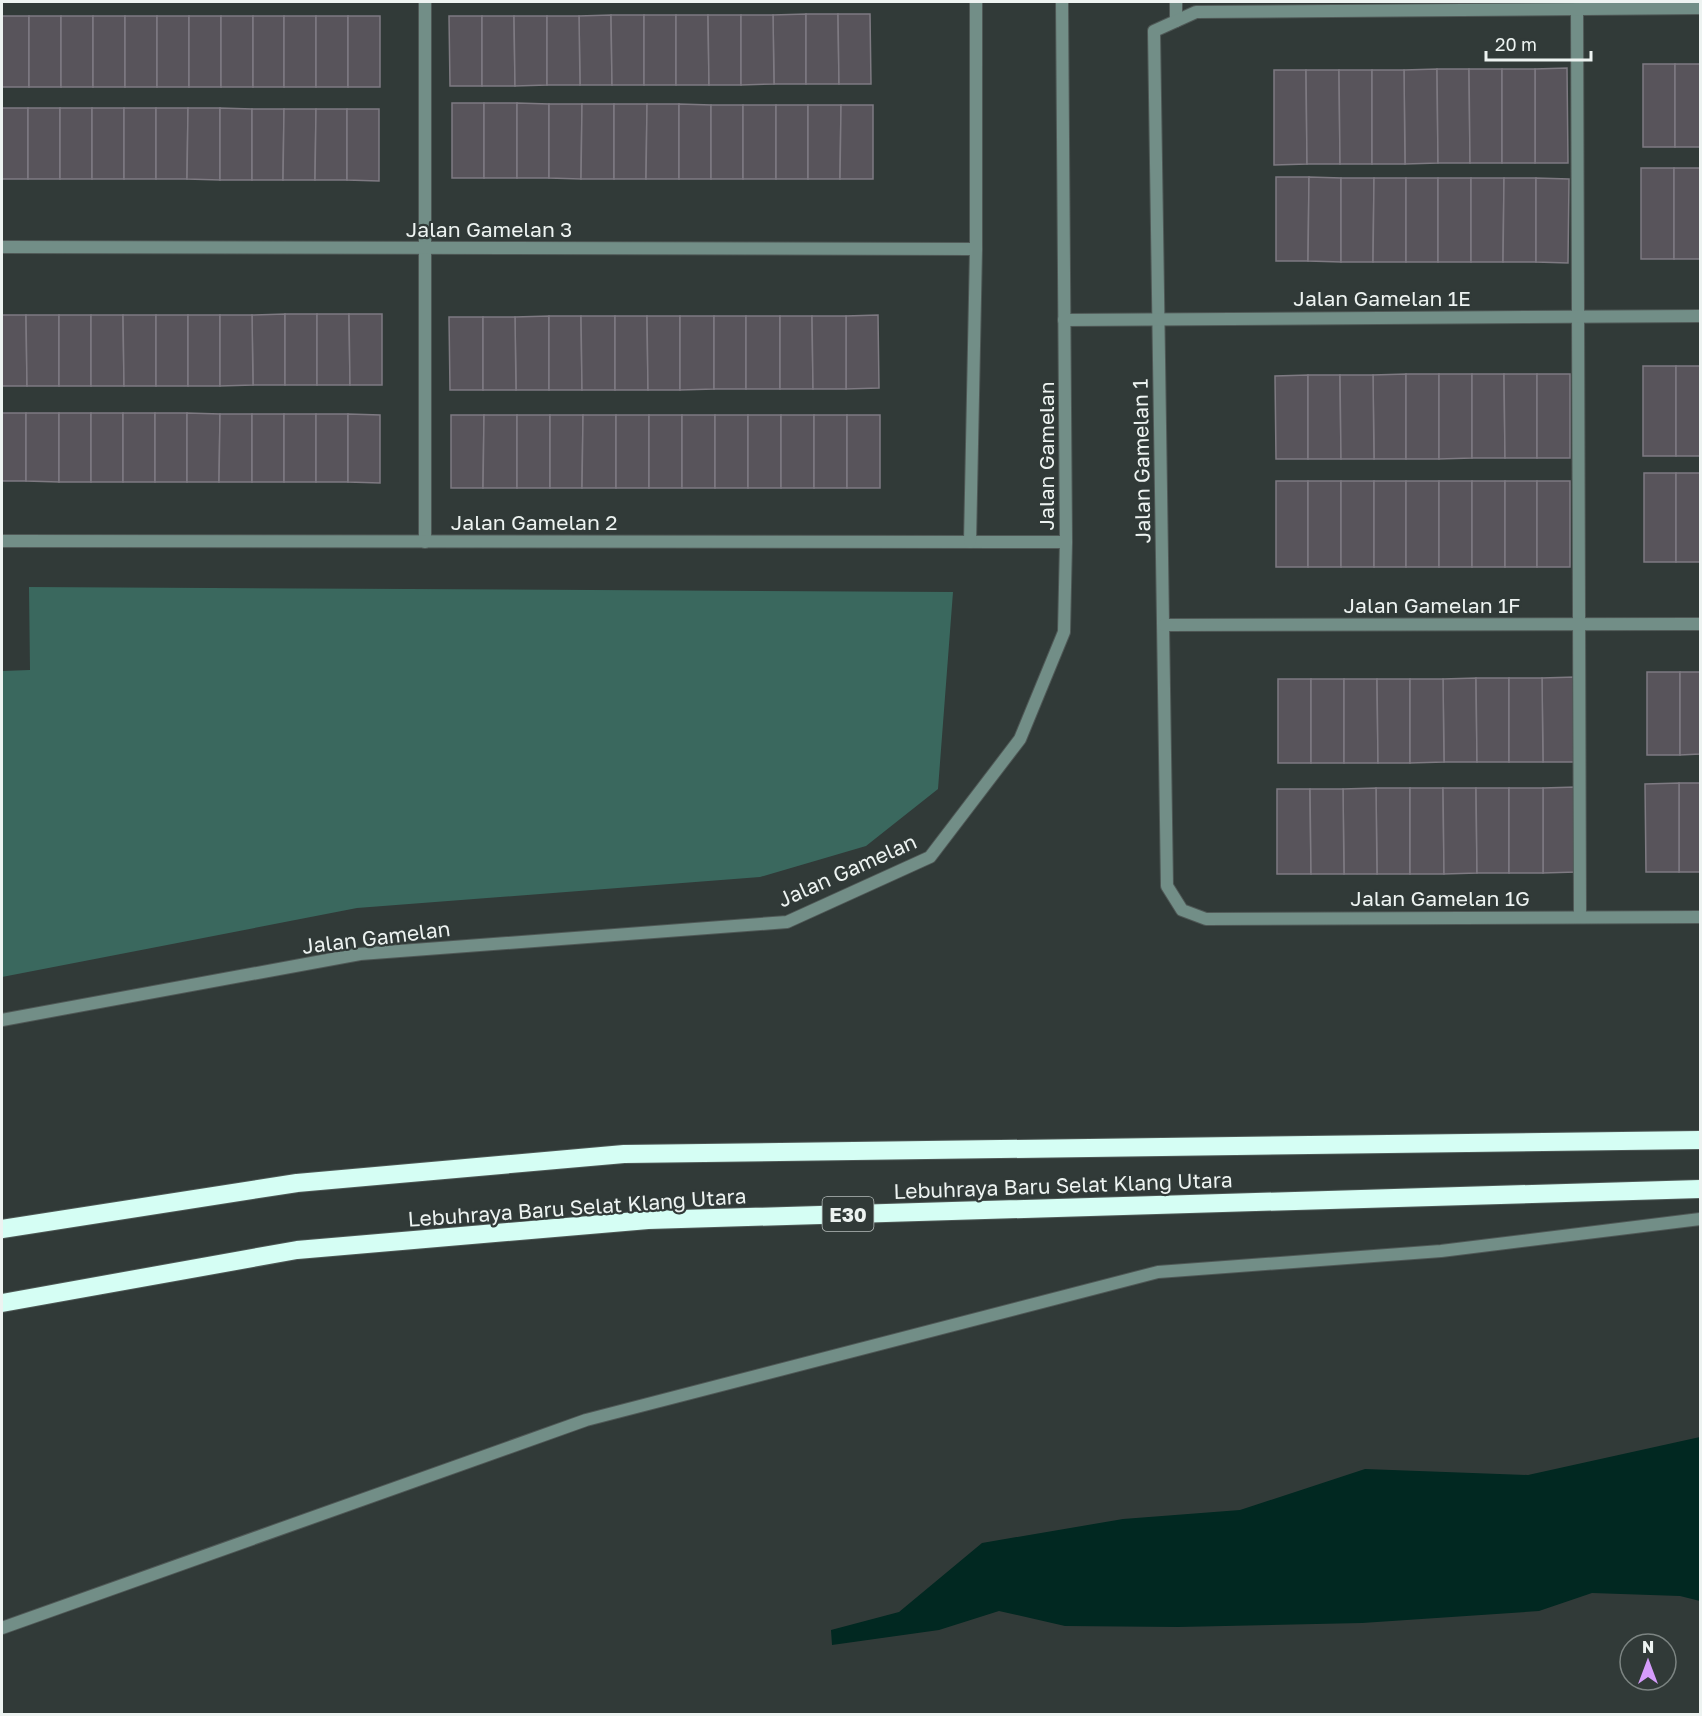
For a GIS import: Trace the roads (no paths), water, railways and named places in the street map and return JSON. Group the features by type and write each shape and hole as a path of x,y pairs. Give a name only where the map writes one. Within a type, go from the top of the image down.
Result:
{"highway":[{"name":"Lebuhraya Baru Selat Klang Utara","path":"2,1229 297,1183 624,1154 1701,1140"},
{"name":"Lebuhraya Baru Selat Klang Utara","path":"2,1303 297,1250 648,1220 1701,1189"}],"street":[{"path":"425,2 425,542"},
{"path":"970,542 976,249 976,2"},
{"name":"Jalan Gamelan","path":"2,1020 360,954 787,922 930,857 1020,739 1064,632 1066,542 1062,2"},
{"path":"1176,2 1176,21 1196,12 1701,8"},
{"path":"1577,9 1580,917"},
{"name":"Jalan Gamelan 1","path":"1176,21 1154,32 1167,886 1182,910"},
{"name":"Jalan Gamelan 3","path":"2,247 976,249"},
{"name":"Jalan Gamelan 1E","path":"1064,320 1701,316"},
{"name":"Jalan Gamelan 2","path":"2,541 1066,542"},
{"name":"Jalan Gamelan 1F","path":"1164,625 1701,624"},
{"name":"Jalan Gamelan 1G","path":"1182,910 1206,919 1701,917"},
{"path":"2,1628 586,1420 1158,1272 1441,1251 1701,1219"}]}
